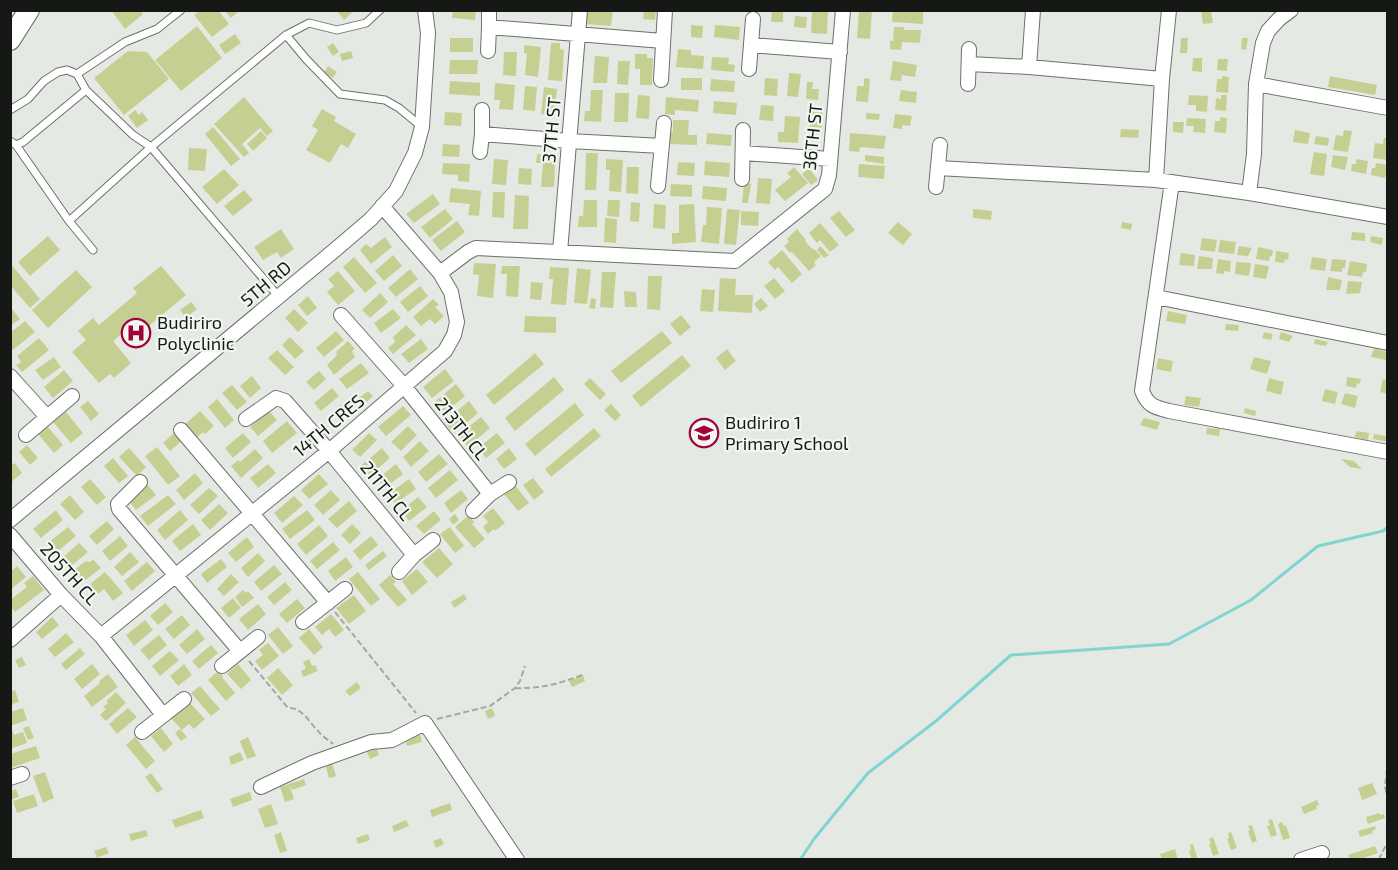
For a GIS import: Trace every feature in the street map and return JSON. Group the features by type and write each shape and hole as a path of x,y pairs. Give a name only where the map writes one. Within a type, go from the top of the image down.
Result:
{"street":[{"path":"10,40 30,10"},
{"name":"5TH RD","path":"10,520 371,219 396,191 415,153 422,127 428,33 425,10"},
{"path":"488,51 489,10"},
{"name":"37TH ST","path":"560,252 580,10"},
{"path":"661,80 664,10"},
{"name":"36TH ST","path":"560,252 735,261 825,189 829,175 843,10"},
{"path":"1029,68 1033,10"},
{"path":"1156,180 1169,10"},
{"path":"1250,193 1254,154 1256,84 1263,43 1268,31 1291,10"},
{"path":"749,69 753,19"},
{"path":"489,27 663,41"},
{"path":"751,45 840,52"},
{"path":"968,84 969,49"},
{"path":"969,64 1162,79"},
{"path":"1256,84 1388,108"},
{"path":"480,152 482,110"},
{"path":"658,186 664,123"},
{"path":"742,179 743,129"},
{"path":"482,134 662,146"},
{"path":"936,187 940,145"},
{"path":"743,153 830,159"},
{"path":"938,168 1156,180 1250,193 1388,217"},
{"path":"1172,182 1142,391 1145,399 1150,405 1169,411 1388,452"},
{"name":"14TH CRES","path":"101,636 329,451 445,351 454,335 456,322 451,292 440,273 382,206"},
{"path":"440,273 476,248 560,252"},
{"path":"1156,297 1388,343"},
{"name":"213TH CL","path":"341,315 404,387 490,494"},
{"path":"10,376 46,417"},
{"path":"26,435 72,396"},
{"name":"211TH CL","path":"246,419 276,398 285,400 414,555"},
{"path":"181,430 328,603"},
{"path":"140,482 118,504 119,509 239,650"},
{"path":"473,511 490,494 508,482"},
{"name":"205TH CL","path":"10,536 61,595 101,636 163,715"},
{"path":"399,572 414,555 433,540"},
{"path":"303,622 345,589"},
{"path":"10,640 61,595"},
{"path":"222,666 258,637"},
{"path":"142,732 184,699"},
{"path":"261,787 312,763 372,742 392,740 425,723 517,860"},
{"path":"1301,860 1322,853"}],"lane":[{"path":"77,74 125,42 157,29 181,10"},
{"path":"69,221 151,147 286,35 309,23 337,30 366,23 380,10"},
{"path":"286,35 340,94 385,100 422,127"},
{"path":"10,110 28,99 44,81 58,72 67,70 77,74 86,90 133,135 151,147 279,297"},
{"path":"86,90 23,142 13,143 69,221 93,250"}],"path":[{"path":"328,603 425,723 490,706 515,688 525,666"},
{"path":"239,650 288,708 294,708 302,713 319,733 339,748 349,750"},
{"path":"515,688 551,686 582,675"},
{"path":"1388,760 1385,787 1388,800"},
{"path":"1380,860 1388,841"}],"building":[{"path":"111,10 140,10 143,14 125,29"},
{"path":"201,10 218,10 229,24 212,37 194,15"},
{"path":"224,10 240,10 231,18"},
{"path":"336,10 355,10 344,20"},
{"path":"453,10 476,10 475,20 452,18"},
{"path":"587,10 613,10 611,26 586,24"},
{"path":"644,10 656,10 655,20 643,19"},
{"path":"772,10 783,10 783,22 771,22"},
{"path":"812,10 828,10 827,34 811,33"},
{"path":"859,10 872,10 870,39 857,38"},
{"path":"893,10 923,10 923,24 892,22"},
{"path":"1201,10 1211,11 1213,23 1203,24"},
{"path":"795,16 807,17 806,28 794,27"},
{"path":"691,25 703,26 702,38 691,37"},
{"path":"715,25 740,27 739,40 714,37"},
{"path":"197,26 222,58 181,91 155,60"},
{"path":"894,27 904,27 904,30 921,30 920,43 902,42 901,50 890,49"},
{"path":"235,34 241,43 225,54 219,45"},
{"path":"450,38 473,38 473,52 450,52"},
{"path":"1181,38 1188,38 1187,53 1180,53"},
{"path":"1242,38 1248,38 1246,50 1241,49"},
{"path":"333,43 339,52 333,56 327,47"},
{"path":"551,43 560,43 560,49 564,50 562,81 548,80"},
{"path":"524,45 541,47 538,77 525,75 527,53 524,53"},
{"path":"678,49 691,50 691,55 704,56 703,69 676,67"},
{"path":"128,51 147,52 169,79 124,115 94,78"},
{"path":"351,51 353,58 342,61 340,54"},
{"path":"504,52 517,52 516,76 503,75"},
{"path":"635,54 647,54 647,58 653,58 652,85 640,85 640,69 635,69"},
{"path":"595,56 609,57 607,83 593,83"},
{"path":"712,57 729,58 728,64 735,65 734,72 711,70"},
{"path":"1193,58 1202,58 1202,72 1192,71"},
{"path":"1218,59 1228,59 1227,71 1217,70"},
{"path":"450,60 478,60 477,74 449,74"},
{"path":"618,61 630,61 628,85 617,84"},
{"path":"893,61 917,65 915,77 902,75 901,81 890,80"},
{"path":"328,66 337,72 333,78 324,73"},
{"path":"789,73 801,74 798,97 787,96"},
{"path":"1222,76 1229,77 1228,93 1216,92 1217,79 1222,79"},
{"path":"1330,76 1377,85 1375,95 1328,87"},
{"path":"681,78 702,78 702,90 681,90"},
{"path":"765,78 778,79 777,96 764,95"},
{"path":"864,78 870,79 868,102 856,101 857,86 864,86"},
{"path":"711,79 735,81 734,92 710,91"},
{"path":"450,81 480,83 480,96 449,94"},
{"path":"807,82 813,82 812,89 819,89 818,100 806,99"},
{"path":"495,83 515,85 513,110 499,109 500,100 494,100"},
{"path":"525,86 537,87 535,111 523,110"},
{"path":"544,87 557,89 554,116 541,114"},
{"path":"591,90 603,90 601,122 584,121 585,111 590,111"},
{"path":"901,90 917,92 916,103 899,101"},
{"path":"615,93 629,93 628,122 614,122"},
{"path":"638,95 650,96 649,119 636,118"},
{"path":"1189,95 1208,96 1207,112 1196,111 1196,105 1188,105"},
{"path":"1221,95 1227,95 1226,111 1215,110 1216,98 1221,99"},
{"path":"244,97 273,131 267,136 260,128 242,144 249,153 244,157 214,124"},
{"path":"666,97 699,100 698,112 675,110 675,115 665,114"},
{"path":"714,101 737,103 736,115 713,113"},
{"path":"761,105 774,106 773,121 759,120"},
{"path":"811,108 823,109 821,134 809,133"},
{"path":"322,109 336,117 334,121 356,134 348,148 341,144 330,163 306,150 318,130 312,126"},
{"path":"135,110 139,115 142,112 148,120 137,128 128,116"},
{"path":"445,112 462,113 461,126 444,125"},
{"path":"866,113 880,114 879,120 866,119"},
{"path":"895,114 912,116 910,126 902,125 902,129 893,128"},
{"path":"785,116 800,117 798,143 778,142 778,132 784,132"},
{"path":"1220,117 1227,118 1226,133 1214,132 1215,121 1220,121"},
{"path":"1187,118 1206,119 1205,133 1193,132 1194,126 1186,126"},
{"path":"673,120 689,120 688,135 697,135 697,145 669,144 670,132 673,132"},
{"path":"1173,122 1184,122 1183,133 1173,132"},
{"path":"213,127 240,159 231,166 205,134"},
{"path":"1121,129 1139,130 1138,138 1120,137"},
{"path":"1295,130 1310,133 1308,144 1293,142"},
{"path":"1344,130 1352,131 1348,152 1333,150 1336,135 1343,136"},
{"path":"261,131 267,138 253,151 247,144"},
{"path":"707,133 732,135 731,146 706,144"},
{"path":"850,133 886,136 884,149 860,147 859,152 849,151"},
{"path":"1316,136 1329,138 1328,146 1314,144"},
{"path":"1384,138 1388,138 1388,160 1373,158 1375,143 1383,144"},
{"path":"443,144 460,145 459,157 442,156"},
{"path":"189,148 207,149 205,171 188,170"},
{"path":"1314,152 1327,154 1324,176 1310,174"},
{"path":"586,153 598,153 596,190 585,190"},
{"path":"537,154 550,155 555,164 554,187 541,187 543,163 536,163"},
{"path":"865,155 884,157 884,164 865,161"},
{"path":"1333,155 1348,157 1345,170 1331,167"},
{"path":"494,159 508,160 506,185 492,184"},
{"path":"606,159 623,160 621,192 609,191 610,170 606,170"},
{"path":"1356,159 1368,161 1366,174 1351,171 1352,164 1356,164"},
{"path":"705,161 730,163 729,177 704,175"},
{"path":"678,162 695,163 694,176 677,175"},
{"path":"443,163 470,164 469,182 458,181 458,175 442,174"},
{"path":"1376,163 1388,165 1385,178 1371,175"},
{"path":"859,164 885,166 884,179 858,177"},
{"path":"627,167 639,167 638,194 626,193"},
{"path":"794,167 808,183 785,201 775,190 791,177 787,173"},
{"path":"519,168 532,169 531,185 518,184"},
{"path":"809,168 818,180 811,185 802,174"},
{"path":"224,169 239,185 217,204 202,187"},
{"path":"758,178 772,179 770,204 756,203"},
{"path":"744,183 751,184 748,203 742,203"},
{"path":"671,184 692,185 692,197 670,196"},
{"path":"703,186 727,188 726,201 702,199"},
{"path":"451,188 481,191 479,216 468,215 470,204 449,202"},
{"path":"244,190 253,200 233,216 224,206"},
{"path":"493,192 505,192 504,218 492,217"},
{"path":"433,194 440,204 414,223 406,214"},
{"path":"515,195 529,196 528,229 513,229"},
{"path":"584,200 597,200 597,227 578,227 579,216 583,216"},
{"path":"608,200 620,200 619,217 607,216"},
{"path":"631,202 640,203 639,222 630,221"},
{"path":"654,204 666,205 665,229 653,228"},
{"path":"694,204 696,242 672,244 672,233 679,233 679,205"},
{"path":"707,207 722,208 719,244 701,242 703,225 706,225"},
{"path":"445,209 453,219 430,238 421,227"},
{"path":"727,209 740,210 736,245 724,244"},
{"path":"973,209 992,211 991,220 973,218"},
{"path":"741,211 759,212 758,226 741,225"},
{"path":"839,211 855,230 846,237 830,218"},
{"path":"605,218 617,219 616,243 604,242"},
{"path":"457,221 465,232 441,251 432,240"},
{"path":"898,222 912,234 903,245 888,233"},
{"path":"1122,222 1132,224 1131,230 1121,228"},
{"path":"820,223 839,245 830,252 820,240 817,243 809,233"},
{"path":"281,229 294,249 281,258 277,252 263,260 254,247"},
{"path":"797,229 812,249 821,256 809,271 784,246 789,242 787,239"},
{"path":"1352,232 1365,233 1365,241 1351,240"},
{"path":"48,236 60,250 30,276 18,262"},
{"path":"1371,236 1383,238 1382,245 1370,242"},
{"path":"385,237 392,247 371,264 360,250 366,244 371,248"},
{"path":"1202,238 1217,240 1215,252 1200,250"},
{"path":"1220,240 1236,242 1234,254 1218,252"},
{"path":"820,246 829,255 824,258 817,250"},
{"path":"1239,246 1252,248 1248,256 1237,255"},
{"path":"1258,247 1273,250 1269,261 1256,259"},
{"path":"782,250 802,274 792,283 778,267 775,270 768,262"},
{"path":"1276,251 1289,253 1288,260 1285,259 1284,263 1275,262"},
{"path":"1181,253 1195,255 1194,266 1179,265"},
{"path":"393,255 402,266 384,281 375,271"},
{"path":"1199,256 1213,258 1212,269 1197,269"},
{"path":"354,257 377,283 365,293 343,267"},
{"path":"1312,257 1327,259 1325,271 1310,269"},
{"path":"1218,259 1231,261 1230,272 1216,273"},
{"path":"1332,259 1346,260 1342,272 1330,271"},
{"path":"1350,261 1367,264 1366,272 1363,272 1362,277 1347,275"},
{"path":"1236,262 1251,263 1249,276 1235,274"},
{"path":"10,263 40,299 30,308 10,285"},
{"path":"474,263 496,264 493,298 477,296 479,275 473,274"},
{"path":"1255,264 1269,266 1266,279 1253,277"},
{"path":"161,266 186,295 145,329 138,320 113,341 131,363 114,378 110,374 99,383 72,352 86,340 78,331 93,318 99,325 137,293 133,288"},
{"path":"502,266 520,266 518,297 506,296 507,274 501,274"},
{"path":"550,267 569,268 566,305 551,304 553,279 549,279"},
{"path":"577,268 591,270 587,304 574,303"},
{"path":"410,269 418,279 396,297 388,288"},
{"path":"76,270 92,287 48,328 32,310"},
{"path":"338,271 355,291 338,305 327,292 334,286 328,279"},
{"path":"602,272 616,272 613,308 600,307"},
{"path":"648,276 662,276 660,310 647,309"},
{"path":"1328,277 1342,280 1340,290 1326,290"},
{"path":"720,278 736,279 735,295 753,295 752,313 718,311"},
{"path":"774,278 785,291 775,299 764,286"},
{"path":"1348,281 1362,282 1360,293 1346,294"},
{"path":"531,282 543,283 541,300 530,299"},
{"path":"420,286 428,296 408,312 400,302"},
{"path":"702,289 715,290 713,312 700,311"},
{"path":"624,291 636,292 637,307 625,307"},
{"path":"380,293 388,302 370,318 362,310"},
{"path":"308,296 317,308 307,316 298,305"},
{"path":"591,298 596,299 595,309 589,308"},
{"path":"761,298 768,306 760,312 754,304"},
{"path":"433,299 439,305 435,307 444,316 435,324 430,319 421,326 413,317"},
{"path":"191,302 197,309 186,318 180,310"},
{"path":"12,309 20,319 10,326 10,310"},
{"path":"294,309 308,323 298,332 285,318"},
{"path":"393,309 401,318 381,333 374,323"},
{"path":"1168,311 1187,315 1185,324 1166,321"},
{"path":"681,315 691,327 680,336 670,324"},
{"path":"525,316 556,317 556,333 524,332"},
{"path":"25,321 35,332 13,350 10,347 10,333"},
{"path":"1226,324 1239,325 1238,331 1225,330"},
{"path":"406,325 416,335 393,354 388,348 395,342 393,337"},
{"path":"336,331 344,340 324,357 316,348"},
{"path":"662,331 672,343 621,383 611,371"},
{"path":"1264,332 1273,334 1271,340 1262,338"},
{"path":"1281,332 1293,336 1289,342 1279,339"},
{"path":"290,337 304,351 295,359 282,345"},
{"path":"39,338 49,350 22,372 16,365 21,362 17,356"},
{"path":"421,339 428,349 409,363 401,354"},
{"path":"1315,339 1328,342 1326,346 1314,344"},
{"path":"348,341 355,349 352,351 355,357 334,375 327,365"},
{"path":"1374,348 1387,352 1386,360 1371,357"},
{"path":"727,349 736,361 725,370 716,358"},
{"path":"277,350 294,367 285,375 268,358"},
{"path":"535,353 544,364 494,405 486,395"},
{"path":"682,355 691,366 641,407 632,396"},
{"path":"54,357 61,367 43,380 35,370"},
{"path":"1254,357 1271,361 1267,374 1250,369"},
{"path":"1158,358 1173,361 1171,372 1156,369"},
{"path":"361,363 369,373 347,389 339,379"},
{"path":"445,369 454,381 432,398 423,387"},
{"path":"64,370 73,381 53,398 44,387"},
{"path":"319,371 326,379 314,390 306,382"},
{"path":"252,376 261,388 250,398 240,386"},
{"path":"554,377 564,390 515,431 505,418"},
{"path":"1347,377 1361,379 1360,384 1357,383 1356,388 1346,386"},
{"path":"590,378 606,394 600,400 584,384"},
{"path":"1269,378 1284,382 1281,395 1266,391"},
{"path":"1383,379 1388,380 1388,394 1380,392"},
{"path":"456,384 465,396 441,416 432,404"},
{"path":"232,385 247,402 237,410 222,393"},
{"path":"332,388 339,396 321,411 314,403"},
{"path":"1325,389 1338,392 1335,404 1322,401"},
{"path":"368,391 373,396 362,406 353,396 357,392 360,397"},
{"path":"1345,393 1358,396 1355,408 1341,404"},
{"path":"1186,396 1201,398 1199,407 1184,405"},
{"path":"217,399 234,420 225,428 208,407"},
{"path":"88,401 99,414 91,421 80,407"},
{"path":"469,401 478,413 454,433 444,422"},
{"path":"345,402 352,411 339,421 332,412"},
{"path":"575,403 584,415 535,456 525,444"},
{"path":"611,404 621,415 615,421 604,410"},
{"path":"403,406 411,415 386,436 378,427"},
{"path":"1245,408 1256,411 1255,416 1244,413"},
{"path":"200,411 214,426 195,439 184,425"},
{"path":"269,411 277,420 258,436 250,427"},
{"path":"66,412 83,433 71,443 53,422"},
{"path":"481,417 490,428 468,447 458,435"},
{"path":"1144,418 1160,422 1157,430 1140,425"},
{"path":"287,421 297,433 272,453 263,441"},
{"path":"408,426 417,435 401,451 391,442"},
{"path":"48,427 63,445 54,453 38,434"},
{"path":"594,428 601,436 551,477 545,469"},
{"path":"1207,428 1220,429 1219,436 1206,434"},
{"path":"176,431 184,439 170,451 163,443"},
{"path":"1357,431 1369,433 1368,440 1354,437"},
{"path":"243,433 251,442 233,458 225,448"},
{"path":"369,433 377,440 360,457 352,450"},
{"path":"497,433 505,443 486,458 478,448"},
{"path":"1374,434 1388,436 1388,442 1373,439"},
{"path":"420,441 429,451 411,467 403,457"},
{"path":"27,445 38,458 30,465 19,452"},
{"path":"157,447 180,476 168,485 145,456"},
{"path":"129,448 146,467 137,476 119,457"},
{"path":"382,448 390,458 367,478 358,468"},
{"path":"509,448 517,459 504,469 496,459"},
{"path":"255,449 263,458 241,478 231,466 238,460 240,462"},
{"path":"439,454 448,464 426,482 418,472"},
{"path":"113,458 128,476 119,483 104,466"},
{"path":"1341,459 1354,461 1362,469 1350,467"},
{"path":"15,463 22,473 10,483 10,466"},
{"path":"268,464 276,473 258,488 250,478"},
{"path":"396,464 403,474 385,488 377,479"},
{"path":"450,470 458,480 436,498 428,488"},
{"path":"195,473 203,483 184,500 176,490"},
{"path":"319,474 328,484 309,499 301,490"},
{"path":"533,478 544,492 534,500 523,485"},
{"path":"90,479 106,497 97,505 81,487"},
{"path":"409,479 416,489 395,504 388,494"},
{"path":"147,484 156,495 136,510 128,500"},
{"path":"515,485 529,503 518,511 504,494"},
{"path":"209,488 218,496 199,514 190,505"},
{"path":"331,490 340,500 323,515 314,505"},
{"path":"461,490 468,499 451,513 444,503"},
{"path":"70,495 84,512 75,520 60,504"},
{"path":"168,495 176,504 148,526 140,516"},
{"path":"294,496 303,505 282,523 274,513"},
{"path":"418,497 427,507 409,521 401,511"},
{"path":"349,501 357,511 337,528 328,519"},
{"path":"219,504 228,513 210,530 201,520"},
{"path":"493,508 505,523 488,534 483,527 488,522 483,516"},
{"path":"56,510 63,520 41,538 33,529"},
{"path":"180,510 188,520 165,540 157,530"},
{"path":"307,510 315,520 290,539 282,529"},
{"path":"434,511 441,520 424,534 416,526"},
{"path":"455,514 459,520 453,525 449,519"},
{"path":"469,515 474,522 472,524 485,539 474,548 455,527"},
{"path":"107,521 114,529 97,545 89,536"},
{"path":"193,524 201,535 180,551 172,541"},
{"path":"352,524 361,533 350,544 341,535"},
{"path":"319,525 328,536 306,555 297,544"},
{"path":"68,527 76,536 57,552 49,542"},
{"path":"450,527 464,546 455,553 440,534"},
{"path":"120,536 128,546 110,561 102,551"},
{"path":"371,536 378,545 360,560 353,551"},
{"path":"247,537 254,547 236,562 228,553"},
{"path":"333,542 340,550 317,569 310,561"},
{"path":"79,543 88,552 70,567 62,558"},
{"path":"439,548 453,564 437,578 422,562"},
{"path":"383,551 387,556 369,570 365,565"},
{"path":"130,552 139,562 122,576 114,567"},
{"path":"258,553 265,561 248,577 241,568"},
{"path":"346,557 353,567 335,581 328,571"},
{"path":"93,559 101,568 83,582 74,570"},
{"path":"221,559 227,567 207,583 201,574"},
{"path":"147,562 155,571 132,591 124,581"},
{"path":"274,565 282,574 261,591 254,582"},
{"path":"17,566 26,577 10,590 10,572"},
{"path":"417,569 428,582 412,595 402,581"},
{"path":"105,572 123,593 113,601 104,589 98,594 90,584"},
{"path":"358,572 380,599 371,606 349,579"},
{"path":"231,574 239,582 224,596 217,589"},
{"path":"390,575 396,582 393,584 407,600 398,607 379,585"},
{"path":"33,576 44,590 15,612 10,606 10,600 27,587 24,583"},
{"path":"285,582 292,590 274,605 267,597"},
{"path":"243,590 246,593 248,591 254,598 242,607 235,597"},
{"path":"464,594 467,599 454,608 451,602"},
{"path":"354,595 366,611 349,624 336,608"},
{"path":"233,598 241,608 229,618 221,608"},
{"path":"297,599 305,608 287,623 279,614"},
{"path":"165,603 173,612 158,625 150,616"},
{"path":"258,604 266,614 248,630 239,619"},
{"path":"331,614 344,630 335,637 329,629 322,635 315,627"},
{"path":"182,615 190,625 174,639 165,629"},
{"path":"52,617 59,625 42,639 36,632"},
{"path":"145,620 153,630 134,646 126,635"},
{"path":"278,627 293,646 283,654 268,635"},
{"path":"197,629 205,639 187,654 179,645"},
{"path":"309,629 323,647 314,655 299,638"},
{"path":"66,633 74,642 55,657 48,649"},
{"path":"159,635 167,645 149,660 140,650"},
{"path":"268,643 279,656 262,670 255,661 263,655 259,650"},
{"path":"211,645 218,653 199,669 192,661"},
{"path":"80,648 85,654 66,670 61,664"},
{"path":"170,651 179,660 160,676 152,666"},
{"path":"22,657 26,665 19,668 15,660"},
{"path":"309,659 318,671 303,677 301,671 306,668 303,662"},
{"path":"92,664 100,674 82,689 74,679"},
{"path":"184,664 192,675 178,686 170,676"},
{"path":"238,664 251,680 241,689 227,674"},
{"path":"278,668 293,685 282,695 267,678"},
{"path":"218,671 235,693 226,701 208,680"},
{"path":"108,674 118,687 92,707 84,696"},
{"path":"583,675 585,681 572,687 569,681"},
{"path":"357,682 361,688 350,696 345,691"},
{"path":"200,686 220,709 211,716 191,693"},
{"path":"15,690 19,702 10,705 10,692"},
{"path":"116,692 126,703 106,721 100,715 106,709 103,707 108,703 106,701"},
{"path":"189,702 205,719 194,729 189,724 182,730 171,718"},
{"path":"23,708 27,720 10,726 10,712"},
{"path":"128,708 137,717 117,734 109,724"},
{"path":"492,708 495,716 488,719 485,711"},
{"path":"29,726 34,738 28,740 23,728"},
{"path":"10,727 14,735 23,732 27,743 10,749"},
{"path":"161,728 173,744 164,752 151,736"},
{"path":"180,729 187,737 181,741 175,733"},
{"path":"420,733 422,742 407,746 404,737"},
{"path":"135,737 155,761 146,769 126,745"},
{"path":"248,737 256,756 247,759 240,741"},
{"path":"36,746 40,758 10,768 10,754"},
{"path":"377,749 379,755 370,759 367,752"},
{"path":"240,752 244,760 231,765 229,757"},
{"path":"332,763 336,776 329,778 326,767"},
{"path":"45,772 54,798 43,803 33,776"},
{"path":"151,773 163,789 157,793 145,777"},
{"path":"304,779 306,785 292,790 289,784"},
{"path":"1372,783 1377,794 1362,800 1358,788"},
{"path":"289,784 294,799 285,802 280,787"},
{"path":"16,789 19,797 10,800 10,791"},
{"path":"250,792 252,800 233,807 230,799"},
{"path":"34,794 38,806 17,813 13,801"},
{"path":"1317,800 1319,805 1316,806 1317,809 1304,814 1301,807"},
{"path":"450,803 452,810 432,817 430,810"},
{"path":"271,804 278,824 265,828 258,809"},
{"path":"201,810 204,818 175,828 172,820"},
{"path":"1379,813 1384,814 1385,818 1368,824 1366,817"},
{"path":"1272,819 1277,835 1271,837 1267,826 1270,825 1268,820"},
{"path":"406,820 409,826 394,832 392,826"},
{"path":"1282,822 1284,826 1286,825 1290,838 1283,840 1278,824"},
{"path":"1252,825 1257,841 1252,843 1248,826"},
{"path":"1375,826 1373,833 1360,837 1358,831"},
{"path":"146,830 148,836 131,841 129,834"},
{"path":"281,832 287,851 280,853 274,835"},
{"path":"1231,832 1237,848 1231,850 1227,839 1229,838 1228,833"},
{"path":"368,834 370,840 358,844 356,838"},
{"path":"1213,837 1219,854 1213,856 1209,839"},
{"path":"441,838 444,844 436,848 433,841"},
{"path":"1193,844 1198,860 1192,860 1189,851 1191,850 1190,845"},
{"path":"1375,846 1378,853 1358,860 1350,860 1348,855"},
{"path":"106,847 109,853 97,858 94,851"},
{"path":"1175,849 1178,860 1162,860 1160,854"}],"waterway":[{"path":"800,860 814,839 868,773 936,721 1011,655 1169,644 1251,600 1318,546 1383,531 1388,527"}],"place":[{"name":"Budiriro Polyclinic","path":"136,333"},
{"name":"Budiriro 1 Primary School","path":"704,433"}]}
